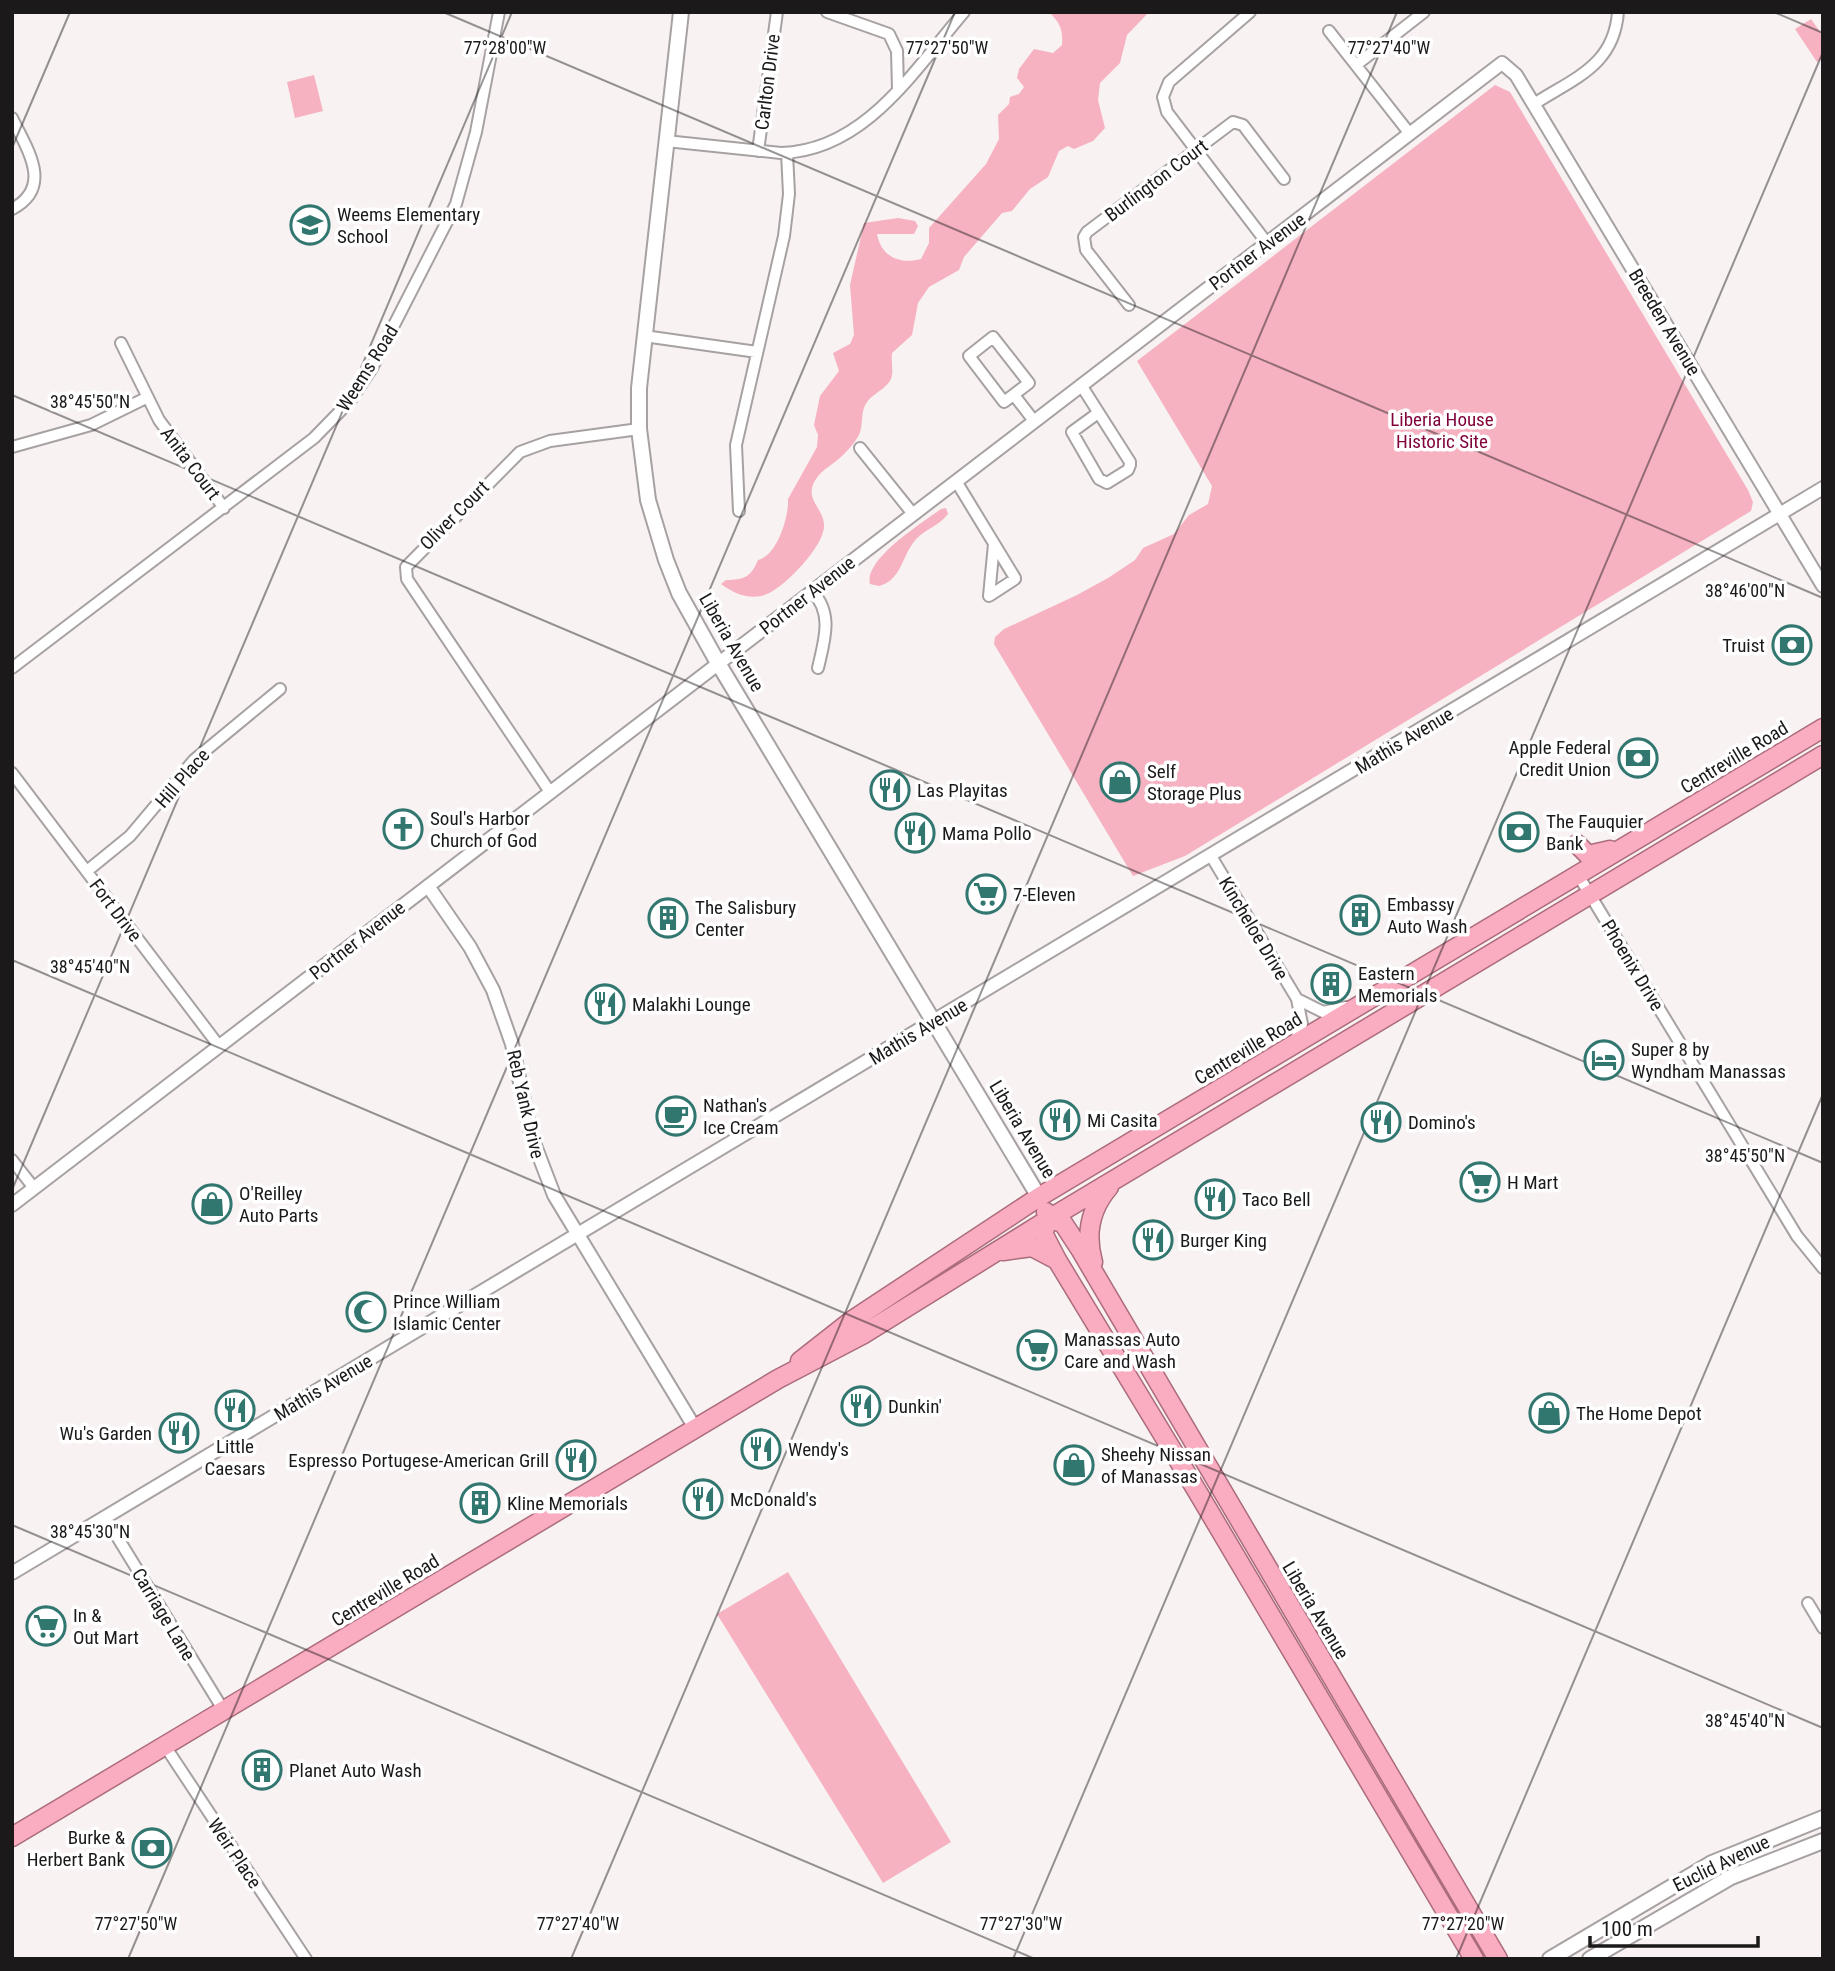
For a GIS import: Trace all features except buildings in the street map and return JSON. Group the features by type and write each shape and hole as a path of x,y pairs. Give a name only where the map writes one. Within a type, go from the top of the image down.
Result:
{"highway":[{"name":"Centreville Road","path":"778,1379 852,1321 1039,1196 1823,728"},
{"name":"Centreville Road","path":"12,1838 778,1379 862,1335 992,1253 1823,755"},
{"path":"1577,844 1589,855 1627,846"},
{"path":"1099,1282 1088,1244 1089,1230 1097,1204 1116,1179"},
{"name":"Liberia Avenue","path":"1039,1196 1049,1219 1043,1233 1057,1260 1197,1490 1474,1959"},
{"name":"Liberia Avenue","path":"1049,1219 1063,1223 1099,1282 1498,1959"},
{"path":"992,1253 1029,1247 1048,1253 1057,1260"}],"main road":[{"name":"Liberia Avenue","path":"681,12 644,336 639,429 648,500 666,560 679,593 719,663 1039,1196"},
{"name":"Euclid Avenue","path":"1550,1959 1712,1863 1823,1818"},
{"name":"Euclid Avenue","path":"1590,1959 1731,1877 1823,1841"}],"street":[{"name":"Weems Road","path":"12,668 224,508 335,418 350,401 372,368 430,257 462,186 476,132 499,12"},
{"name":"Carlton Drive","path":"758,151 777,12"},
{"path":"827,12 889,34 897,51 898,89"},
{"path":"666,141 787,153 839,136 875,115 964,12"},
{"path":"1250,12 1166,86 1163,97 1167,112 1267,243"},
{"path":"1356,65 1424,12"},
{"path":"1534,104 1601,60 1614,37 1618,12"},
{"path":"1329,31 1410,134"},
{"name":"Breeden Avenue","path":"1502,62 1516,75 1534,104 1823,586"},
{"name":"Portner Avenue","path":"12,1205 1502,62"},
{"path":"12,118 32,160 36,178 30,196 12,209"},
{"name":"Burlington Court","path":"1129,305 1086,250 1084,237 1233,122 1238,122 1284,179"},
{"path":"739,511 736,444 784,236 789,194 787,153"},
{"path":"644,336 757,352"},
{"path":"993,337 1028,383 1014,395 1004,402 968,356 993,337"},
{"name":"Anita Court","path":"121,342 146,398 224,508"},
{"path":"1081,385 1098,412 1130,465 1128,470 1107,483 1099,479 1072,432 1098,412"},
{"path":"1014,395 1034,421"},
{"path":"12,447 91,425 146,398"},
{"name":"Oliver Court","path":"550,792 407,579 407,566 520,452 550,441 639,429"},
{"path":"860,448 913,514"},
{"path":"956,481 994,544"},
{"name":"Mathis Avenue","path":"12,1573 1823,488"},
{"path":"812,591 824,608 827,618 818,668"},
{"name":"Hill Place","path":"86,871 130,836 194,760 281,689"},
{"name":"Fort Drive","path":"12,773 219,1046"},
{"name":"Kincheloe Drive","path":"1211,856 1297,999 1302,1024 1294,1045"},
{"name":"Phoenix Drive","path":"1578,875 1797,1236 1823,1268"},
{"name":"Reb Yank Drive","path":"428,886 470,947 493,989 510,1036 536,1152 554,1195 695,1429"},
{"name":"Kincheloe Drive","path":"1297,999 1323,1012 1364,1002"},
{"path":"12,1160 34,1188"},
{"name":"Carriage Lane","path":"105,1517 224,1711"},
{"path":"1808,1603 1823,1628"},
{"name":"Weir Place","path":"164,1746 306,1959"}],"green space":[{"path":"1049,12 1149,12 1127,35 1120,63 1100,83 1098,100 1105,128 1093,141 1074,149 1068,146 1059,151 1048,177 1030,189 1012,211 1002,213 964,257 959,270 929,287 918,303 912,335 892,353 891,379 865,405 857,438 841,457 819,475 812,487 813,500 824,525 820,540 806,560 788,579 769,593 751,597 730,590 721,584 726,580 746,576 758,560 765,557 776,544 784,525 788,499 817,447 818,435 814,425 820,396 839,371 833,353 850,344 854,335 850,285 864,223 898,218 915,221 918,226 914,234 877,234 882,248 892,257 905,261 921,259 929,243 929,228 986,164 999,139 998,115 1009,104 1010,97 1019,94 1024,87 1017,78 1019,69 1034,49 1053,53 1062,45 1060,27"},
{"path":"1811,19 1823,36 1823,58 1817,62 1795,29"},
{"path":"314,75 323,111 295,118 287,82"},
{"name":"Liberia House Historic Site","path":"1495,85 1510,92 1748,490 1753,502 1751,511 1185,856 1133,876 994,644 995,637 1004,629 1108,578 1135,560 1143,548 1174,534 1189,515 1208,504 1212,486 1137,361"},
{"path":"946,508 948,514 917,539 892,579 879,586 870,584 876,564 896,542"},
{"path":"788,1572 951,1842 883,1883 717,1614"}],"place":[{"name":"Weems Elementary School","path":"310,225"},
{"name":"Truist","path":"1792,645"},
{"name":"Apple Federal Credit Union","path":"1638,758"},
{"name":"Self Storage Plus","path":"1120,782"},
{"name":"Las Playitas","path":"890,790"},
{"name":"Soul's Harbor Church of God","path":"403,829"},
{"name":"The Fauquier Bank","path":"1519,832"},
{"name":"Mama Pollo","path":"915,833"},
{"name":"7-Eleven","path":"986,894"},
{"name":"Embassy Auto Wash","path":"1360,915"},
{"name":"The Salisbury Center","path":"668,918"},
{"name":"Eastern Memorials","path":"1331,984"},
{"name":"Malakhi Lounge","path":"605,1004"},
{"name":"Super 8 by Wyndham Manassas","path":"1604,1060"},
{"name":"Nathan's Ice Cream","path":"676,1116"},
{"name":"Mi Casita","path":"1060,1120"},
{"name":"Domino's","path":"1381,1122"},
{"name":"H Mart","path":"1480,1182"},
{"name":"Taco Bell","path":"1215,1199"},
{"name":"O'Reilley Auto Parts","path":"212,1204"},
{"name":"Burger King","path":"1153,1240"},
{"name":"Prince William Islamic Center","path":"366,1312"},
{"name":"Manassas Auto Care and Wash","path":"1037,1350"},
{"name":"Dunkin'","path":"861,1406"},
{"name":"Little Caesars","path":"235,1410"},
{"name":"The Home Depot","path":"1549,1413"},
{"name":"Wu's Garden","path":"179,1433"},
{"name":"Wendy's","path":"761,1449"},
{"name":"Espresso Portugese-American Grill","path":"576,1460"},
{"name":"Sheehy Nissan of Manassas","path":"1074,1465"},
{"name":"McDonald's","path":"703,1499"},
{"name":"Kline Memorials","path":"480,1503"},
{"name":"In & Out Mart","path":"46,1626"},
{"name":"Planet Auto Wash","path":"262,1770"},
{"name":"Burke & Herbert Bank","path":"152,1848"}]}
